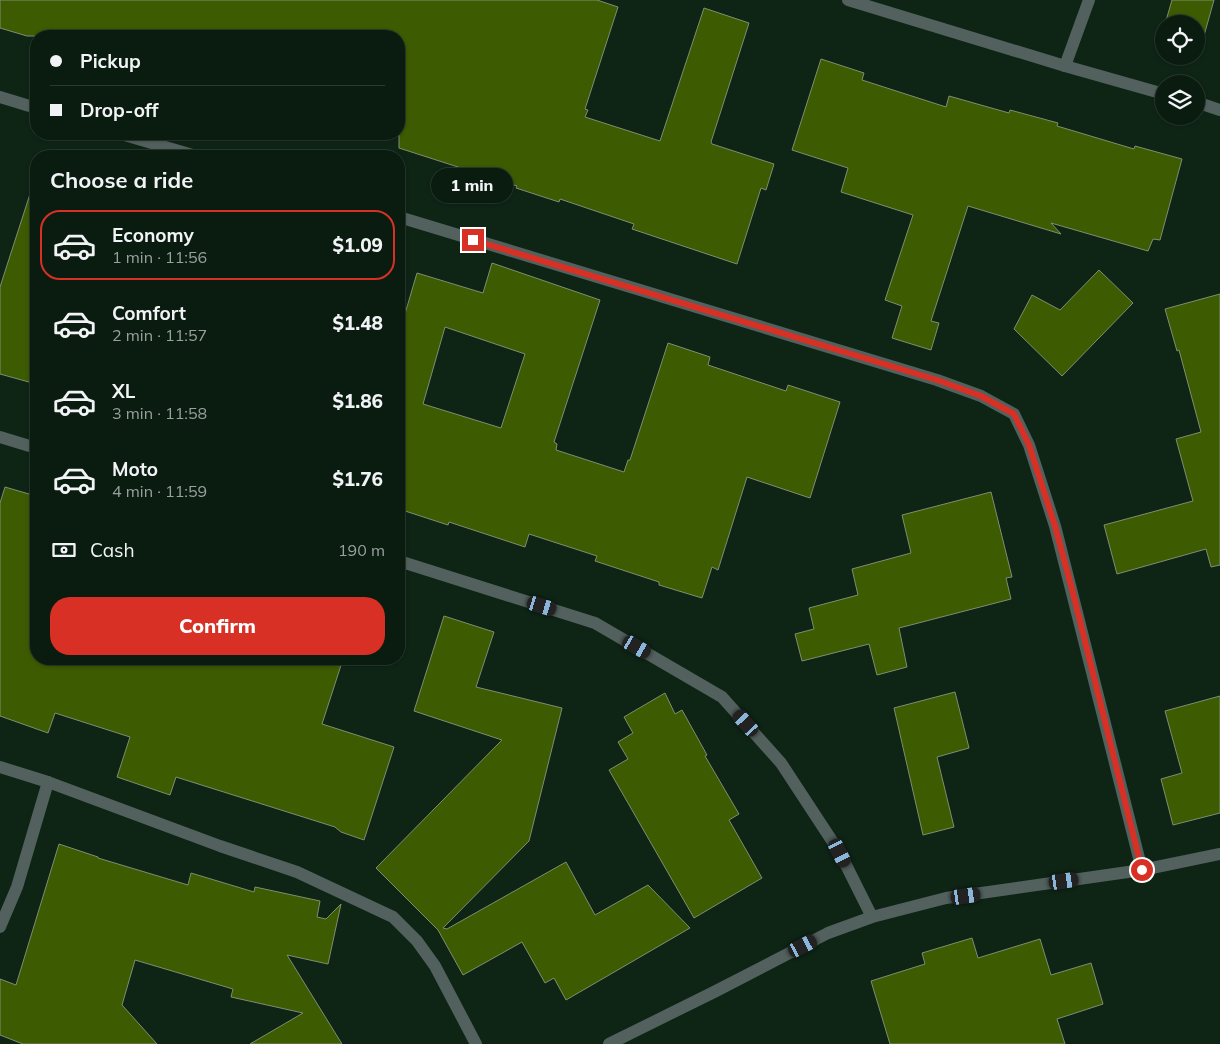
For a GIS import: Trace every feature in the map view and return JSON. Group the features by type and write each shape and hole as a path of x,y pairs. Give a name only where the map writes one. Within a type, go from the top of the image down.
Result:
{"street":[{"path":"848,0 1155,91"},
{"path":"1065,66 1089,0"},
{"path":"0,97 30,106"},
{"path":"1205,105 1220,110"},
{"path":"141,140 176,150"},
{"path":"405,219 937,380 981,396 1014,414 1029,445 1055,526 1142,870"},
{"path":"0,437 30,446"},
{"path":"405,563 595,623 722,697 781,762 840,853 872,917"},
{"path":"0,767 48,782 220,846 297,872 393,918 417,941 435,966 476,1044"},
{"path":"0,927 17,887 48,782"},
{"path":"609,1044 828,933 872,917 946,898 1142,870 1220,854"}],"building":[{"path":"0,0 597,0 618,7 585,109 588,110 585,117 660,141 704,8 749,23 711,142 712,144 774,164 766,190 761,188 737,264 632,229 634,224 560,199 559,202 516,188 517,186 399,148 399,140 405,140 405,30 30,30 30,36 27,36 0,28"},
{"path":"1172,0 1214,0 1205,32 1205,15 1168,15"},
{"path":"821,59 864,73 862,80 946,107 949,96 1009,113 1010,110 1058,123 1057,126 1134,149 1135,146 1182,159 1160,240 1153,239 1148,251 1051,223 1061,234 968,206 931,321 939,323 931,350 892,338 902,306 885,300 913,215 841,192 848,168 792,150"},
{"path":"30,194 30,382 0,374 0,287"},
{"path":"492,263 600,300 554,442 557,444 556,450 624,472 628,460 630,460 668,343 710,357 708,365 786,391 788,385 840,402 810,498 747,477 718,570 712,567 702,598 659,585 659,582 595,561 597,556 529,534 525,547 449,522 448,525 405,511 405,314 417,273 483,293","holes":["445,327 525,354 501,428 423,404"]},
{"path":"1099,270 1133,303 1062,376 1014,329 1032,295 1060,310"},
{"path":"1220,294 1220,565 1211,567 1206,549 1117,574 1104,525 1193,501 1176,439 1201,432 1179,350 1177,351 1165,309"},
{"path":"5,487 30,494 30,665 341,665 322,724 394,747 364,840 341,832 335,827 176,777 170,795 117,777 130,737 55,713 48,733 0,716 0,503"},
{"path":"991,492 1012,577 1006,578 1011,599 899,628 907,667 877,675 869,644 802,661 795,634 814,629 809,608 858,595 852,569 911,553 902,515"},
{"path":"444,616 494,632 476,687 562,708 529,841 443,928 447,929 566,862 595,915 648,885 690,928 566,1000 554,978 545,983 522,942 463,975 438,930 376,868 502,740 414,711"},
{"path":"955,692 969,748 937,757 954,827 923,835 894,708"},
{"path":"665,693 675,714 682,710 707,755 705,756 739,814 729,820 762,878 694,918 609,770 628,759 618,742 633,733 624,717"},
{"path":"1220,696 1220,813 1173,825 1161,779 1182,773 1165,711"},
{"path":"59,844 98,858 188,885 191,873 254,892 255,887 320,901 317,917 326,919 341,904 328,964 287,955 342,1044 250,1044 303,1013 231,997 233,989 135,960 122,1005 157,1044 23,1044 0,1035 0,979 16,985"},
{"path":"972,938 978,958 1040,939 1051,975 1091,963 1103,1004 1057,1019 1065,1044 890,1044 871,981 925,964 922,953"}],"route":[{"path":"473,240 937,380 981,396 1014,414 1029,445 1055,526 1142,870"}]}
